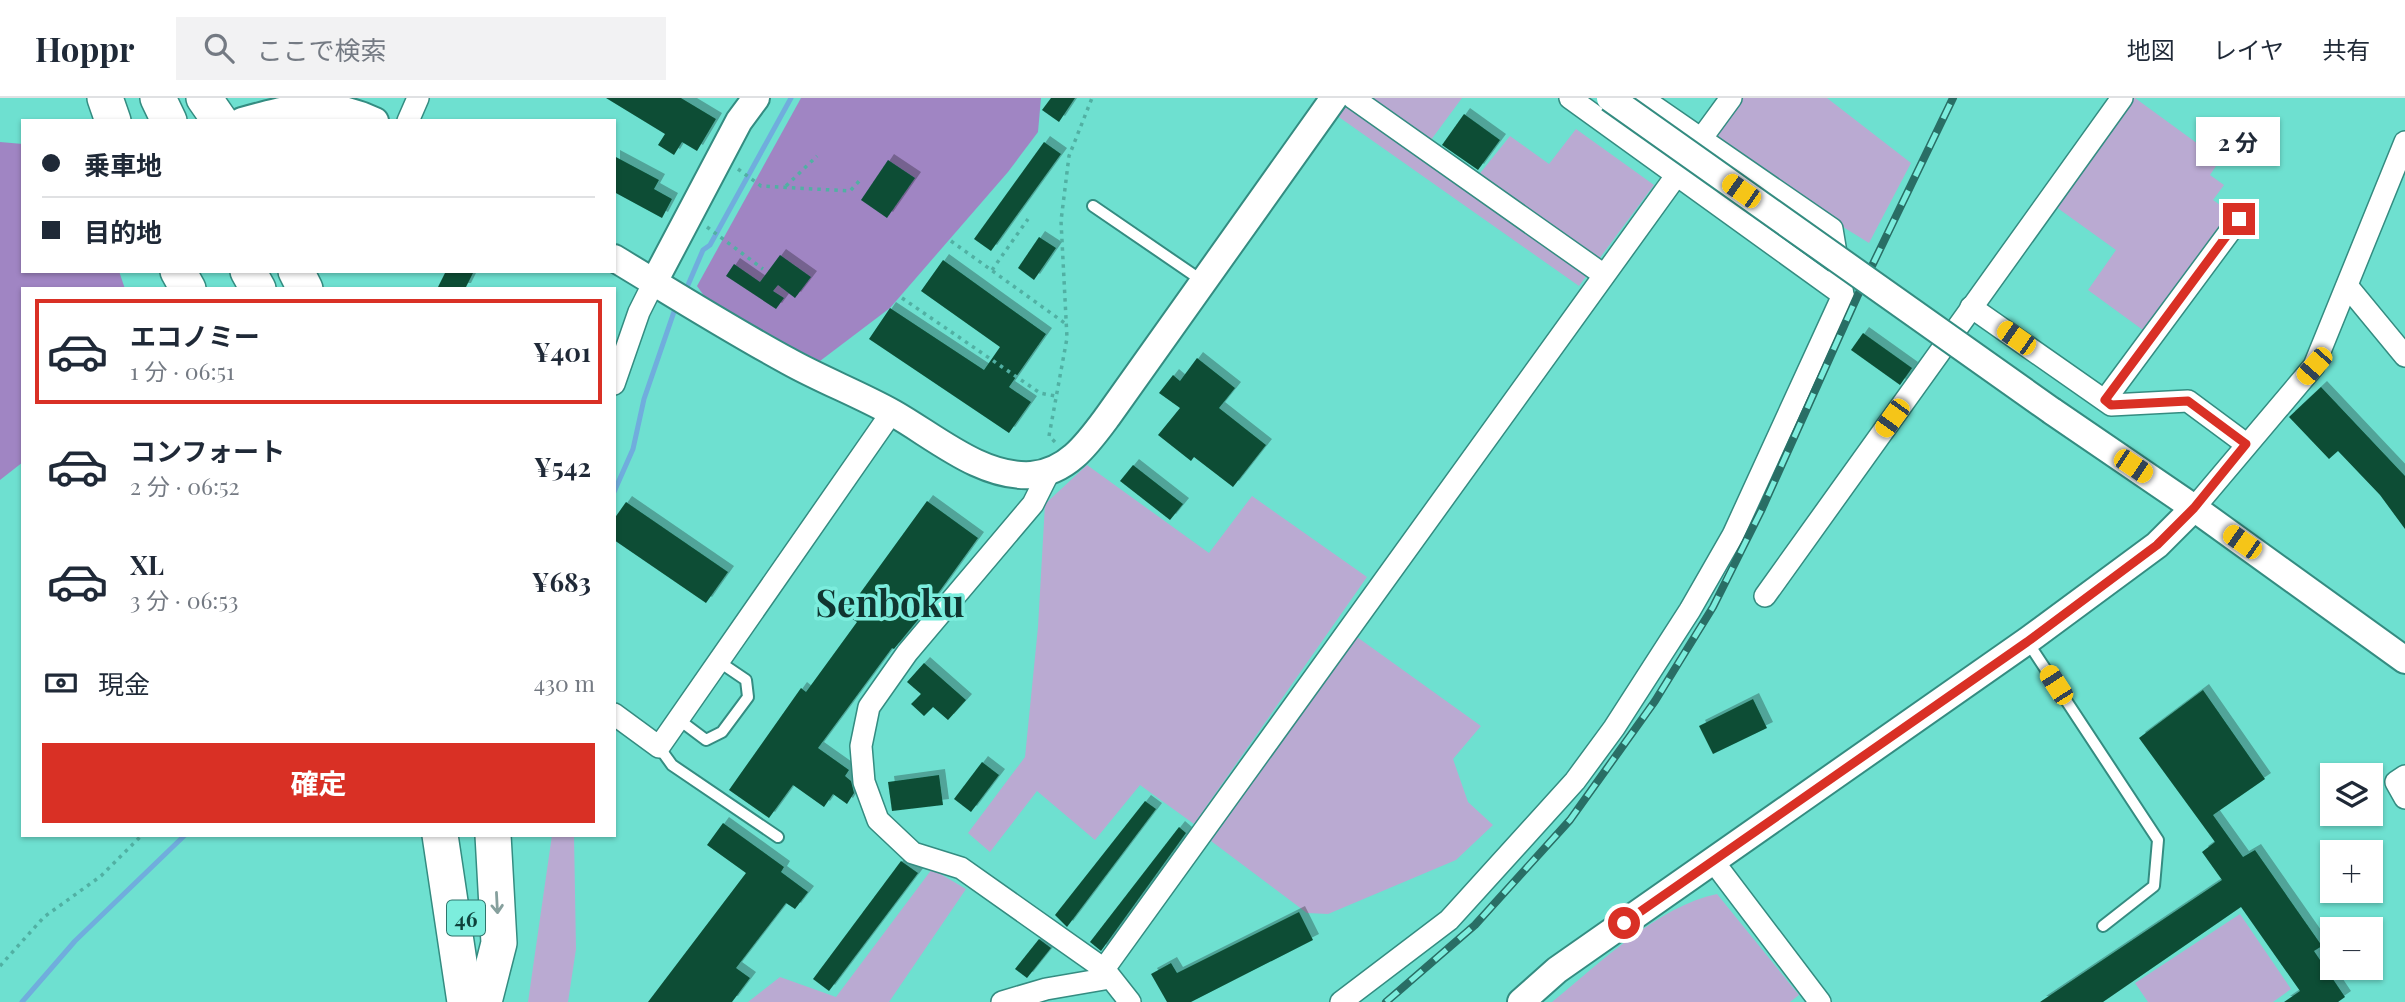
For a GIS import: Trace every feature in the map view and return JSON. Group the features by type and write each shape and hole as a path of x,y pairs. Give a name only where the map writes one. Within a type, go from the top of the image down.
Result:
{"highway":[{"path":"104,98 112,119"},
{"path":"158,98 168,119"},
{"path":"204,98 219,119"},
{"path":"440,837 468,1002"},
{"name":"46","path":"462,837 468,1002"},
{"path":"484,1002 499,943 493,837"}],"street":[{"path":"409,119 418,98"},
{"path":"616,378 639,312 739,121 756,98"},
{"path":"616,259 789,362 892,412 968,458 1002,472 1030,475 1049,472 1072,458 1108,416 1334,98"},
{"path":"1353,98 1604,275"},
{"path":"1570,98 1843,295"},
{"path":"1610,98 2052,411 2194,508 2405,660"},
{"path":"1341,1002 1450,920 1575,781 1614,728 1690,610 1733,535 1843,295 1832,229 1642,98"},
{"path":"1701,139 1731,98"},
{"path":"1765,596 2122,98"},
{"path":"249,119 302,104 334,106 370,119"},
{"path":"1521,1002 1557,970 2027,642 2157,545 2194,508 2314,366 2405,142"},
{"path":"1002,1002 1035,991 1107,974 1676,176"},
{"path":"2105,400 2239,219"},
{"path":"2348,287 2405,356"},
{"path":"1972,307 2111,405 2188,401 2246,444"},
{"path":"616,715 659,747 892,412"},
{"path":"1049,472 1033,504 907,653 869,707 861,746 864,782 878,820 913,853 961,868 1107,974 1130,1002"},
{"path":"2405,776 2396,782 2405,797"},
{"path":"1713,861 1813,1000"}],"lane":[{"path":"1093,206 1204,282"},
{"path":"2027,642 2158,840 2154,886 2103,926"},
{"path":"678,719 706,740 722,732 748,697 746,680 718,661"},
{"path":"659,747 672,765 778,836"}],"path":[{"path":"1072,458 1049,436 1067,338 1060,220 1069,156 1092,98"},
{"path":"786,186 817,156"},
{"path":"737,168 761,186 850,191 862,178"},
{"path":"992,270 1028,219"},
{"path":"703,224 763,269"},
{"path":"951,241 1066,324"},
{"path":"902,298 1040,393 1055,396"},
{"path":"0,966 44,917 101,876 140,837"}],"shaded area":[{"path":"801,98 1041,98 1038,132 1008,172 890,308 820,361 712,307 697,286"},
{"path":"1347,98 1462,98 1425,148 1473,182 1510,136 1549,164 1576,129 1654,185 1579,286 1336,115"},
{"path":"1738,98 1827,98 1911,163 1869,243 1701,139"},
{"path":"2129,98 2135,98 2220,160 2210,175 2224,185 2213,200 2233,214 2147,333 2088,290 2116,250 2052,204"},
{"path":"0,142 21,144 21,273 120,273 124,287 21,287 21,464 0,480"},
{"path":"1087,465 1209,553 1252,496 1367,577 1194,824 1140,785 1095,840 1037,791 990,852 968,833 1025,757 1038,627 1045,504"},
{"path":"1357,637 1481,726 1453,759 1468,802 1493,825 1456,860 1328,914 1307,913 1211,841"},
{"path":"552,837 574,837 576,949 568,1002 528,1002"},
{"path":"932,869 966,889 889,1002 748,1002 780,977 836,997"},
{"path":"1717,894 1799,995 1790,1002 1552,1002 1651,923 1695,901"},
{"path":"2240,914 2291,989 2273,1002 2148,1002 2135,983"}],"building":[{"path":"606,98 681,98 716,119 697,151 682,142 674,155 658,145 665,134"},
{"path":"1051,98 1075,98 1059,122 1042,110"},
{"path":"1464,114 1500,140 1478,170 1442,145"},
{"path":"1044,142 1061,154 991,251 974,239"},
{"path":"616,157 659,180 654,189 672,199 662,218 616,193"},
{"path":"888,160 915,178 887,218 861,200"},
{"path":"1039,237 1056,248 1034,280 1018,268"},
{"path":"780,255 811,277 795,298 778,285 773,291 784,298 776,309 726,276 734,264 760,282"},
{"path":"943,260 1046,334 1009,387 1031,402 1009,433 869,339 890,308 984,370 1000,347 921,291"},
{"path":"445,273 473,273 466,287 438,287"},
{"path":"1863,333 1912,368 1900,385 1851,350"},
{"path":"1197,358 1235,388 1219,408 1266,445 1233,487 1194,457 1191,461 1158,435 1180,408 1159,393 1173,375 1180,381"},
{"path":"2321,387 2405,476 2405,529 2380,495 2338,451 2329,459 2289,417"},
{"path":"1133,465 1183,504 1170,520 1120,481"},
{"path":"927,501 978,538 926,610 894,649 892,648 818,748 849,770 845,776 851,781 854,793 847,804 833,794 824,807 793,785 769,818 729,790 801,688 806,692 857,622 845,614"},
{"path":"626,502 728,572 706,603 616,541 616,516"},
{"path":"924,663 966,700 948,720 933,707 924,716 911,704 921,694 907,682"},
{"path":"2203,690 2265,779 2213,815 2243,857 2255,850 2320,943 2320,947 2314,951 2320,960 2320,980 2334,980 2345,997 2338,1002 2284,1002 2300,991 2241,907 2103,1002 2040,1002 2222,880 2202,852 2215,842 2139,738"},
{"path":"1753,699 1767,728 1713,754 1699,726"},
{"path":"982,762 999,775 971,812 954,799"},
{"path":"939,775 943,805 892,811 888,782"},
{"path":"1145,801 1156,809 1067,927 1055,915"},
{"path":"723,823 784,867 781,872 808,892 795,909 786,903 736,968 750,978 732,1002 648,1002 746,873 707,845"},
{"path":"1179,827 1186,833 1101,951 1090,942"},
{"path":"901,861 918,873 829,991 813,979"},
{"path":"1299,912 1313,940 1191,1002 1167,1002 1151,974 1171,963 1177,973"},
{"path":"1039,939 1051,948 1027,978 1015,969"}],"waterway":[{"path":"685,292 703,250 710,245 791,98"},
{"path":"616,487 633,449 644,399 676,306"},
{"path":"22,1002 75,941 183,837"}],"railway":[{"path":"1386,1002 1475,925 1570,820 1655,701 1713,607 1761,511 1857,297 1953,98"}],"district":[{"name":"Senboku","path":"890,601"}],"route":[{"path":"1624,923 2027,642 2157,545 2194,508 2246,444 2188,401 2111,405 2105,400 2239,219"}]}
